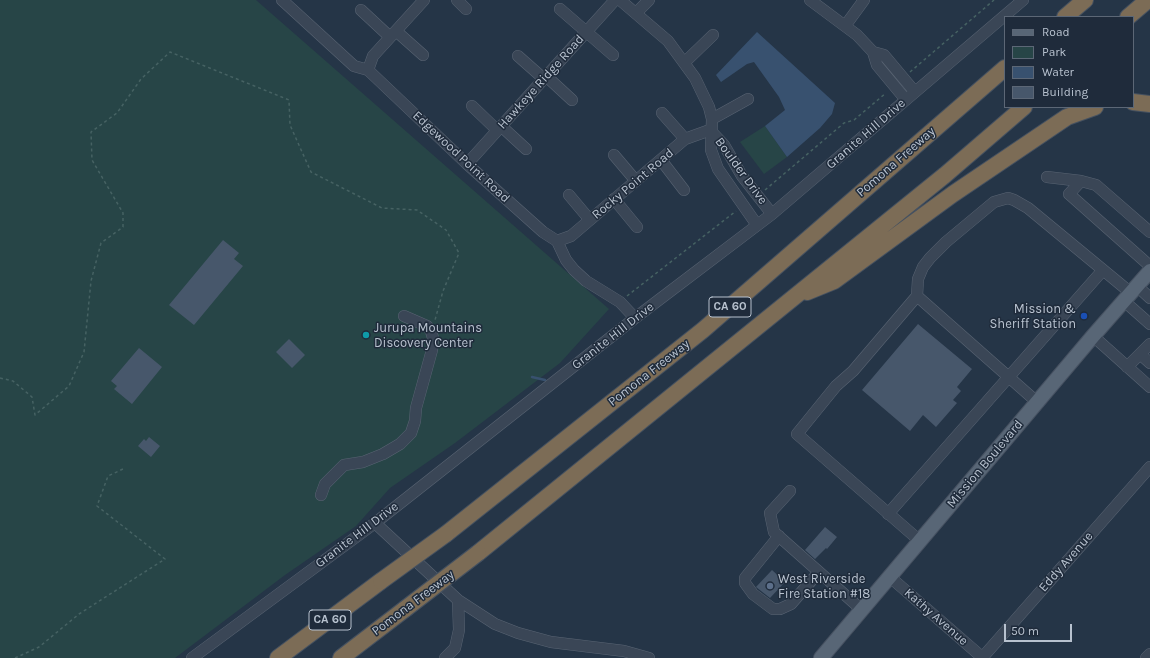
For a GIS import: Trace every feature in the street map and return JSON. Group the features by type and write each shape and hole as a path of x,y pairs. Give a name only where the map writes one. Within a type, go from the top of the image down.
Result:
{"highway":[{"path":"1066,16 1085,0"},
{"path":"1129,16 1148,0"},
{"name":"Pomona Freeway","path":"278,658 446,534 703,330 1004,69"},
{"path":"1134,102 1150,104"},
{"name":"Pomona Freeway","path":"341,658 478,553 791,298 945,175 1023,108"},
{"path":"791,298 834,281 953,194 1067,117 1092,108"}],"main road":[{"name":"Mission Boulevard","path":"821,658 1093,336 1150,272"}],"street":[{"path":"282,0 354,66 368,70 373,56 424,0"},
{"path":"456,0 466,9"},
{"name":"Hawkeye Ridge Road","path":"467,164 615,0"},
{"name":"Boulder Drive","path":"620,0 668,41 685,62 709,107 711,124 711,150 718,169 757,225"},
{"path":"636,13 649,0"},
{"path":"810,0 857,35 873,52 877,65 906,100"},
{"path":"845,26 864,0"},
{"name":"Granite Hill Drive","path":"1004,16 1023,0"},
{"path":"560,9 613,55"},
{"path":"361,10 423,55"},
{"name":"Granite Hill Drive","path":"192,658 375,523 635,318 772,214 1004,16"},
{"path":"685,62 713,35"},
{"path":"873,52 884,55 915,92"},
{"path":"518,56 572,100"},
{"name":"Edgewood Point Road","path":"368,70 467,164 543,232 557,241"},
{"name":"Rocky Point Road","path":"557,241 571,236 685,139 711,124 748,99"},
{"path":"472,106 526,149"},
{"path":"662,114 685,139"},
{"name":"Boulder Drive","path":"711,124 730,157 772,214"},
{"path":"614,155 636,182"},
{"path":"716,163 730,157"},
{"path":"661,160 684,190"},
{"path":"1047,177 1081,181 1096,185 1149,229"},
{"path":"1081,181 1069,194 1150,266"},
{"path":"570,195 590,220"},
{"path":"920,541 796,434 836,386 853,371 917,296 918,279 923,267 946,242 994,202 1003,199 1014,200 1021,203 1130,294 1150,324"},
{"path":"614,200 637,227"},
{"path":"557,241 566,260 574,270 591,284 620,302 635,318"},
{"path":"888,514 1103,270"},
{"path":"1130,294 1150,298"},
{"path":"917,296 1037,402"},
{"path":"321,495 325,484 344,465 363,462 383,454 400,444 411,433 432,350 431,332 426,326 404,316"},
{"path":"1093,336 1149,386"},
{"path":"1127,367 1150,344"},
{"path":"1140,354 1150,363"},
{"name":"Eddy Avenue","path":"983,658 1150,467"},
{"path":"790,492 770,513 774,532 862,610"},
{"path":"375,523 458,600 495,624 518,634 550,642 624,651 649,658"},
{"path":"779,536 745,578 745,583 753,594 773,609 780,609 791,604 818,572"},
{"name":"Kathy Avenue","path":"890,577 983,658"},
{"path":"445,658 455,648 459,630 458,600"},
{"path":"1146,658 1150,654"}],"path":[{"path":"914,69 994,0"},
{"path":"0,378 13,381 32,397 35,415 69,386 84,352 91,281 101,243 123,227 123,214 92,160 91,132 117,113 141,79 170,52 289,100 290,125 311,172 382,208 417,210 446,230 459,253 443,291 431,332"},
{"path":"772,186 844,123 854,120 882,97"},
{"path":"620,302 731,214"},
{"path":"15,658 39,648 79,614 165,559 97,506 108,476 123,469"}],"green space":[{"name":"Jurupa Mountains Discovery Center","path":"0,0 256,0 609,309 560,363 455,443 390,488 356,526 285,575 175,658 0,658"},
{"path":"765,126 787,157 764,174 740,142"}],"water":[{"path":"757,32 835,103 832,114 820,128 787,157 765,126 785,110 779,97 754,62 747,64 721,82 716,75"}],"building":[{"path":"223,240 239,253 234,259 243,266 194,325 169,305"},
{"path":"918,324 972,369 957,387 961,391 953,400 957,403 936,427 923,415 910,431 862,390"},
{"path":"289,339 305,355 292,368 276,352"},
{"path":"139,348 162,367 132,404 114,389 117,386 111,381"},
{"path":"149,437 160,446 151,457 138,446 144,439 146,441"},
{"path":"825,527 837,537 827,549 826,548 815,559 805,550"},
{"name":"West Riverside Fire Station #18","path":"772,570 785,582 770,598 756,587"}],"waterway":[{"path":"532,377 545,380"}],"place":[{"name":"Mission & Sheriff Station","path":"1084,316"},
{"name":"Jurupa Mountains Discovery Center","path":"366,335"},
{"name":"West Riverside Fire Station #18","path":"770,586"}]}
